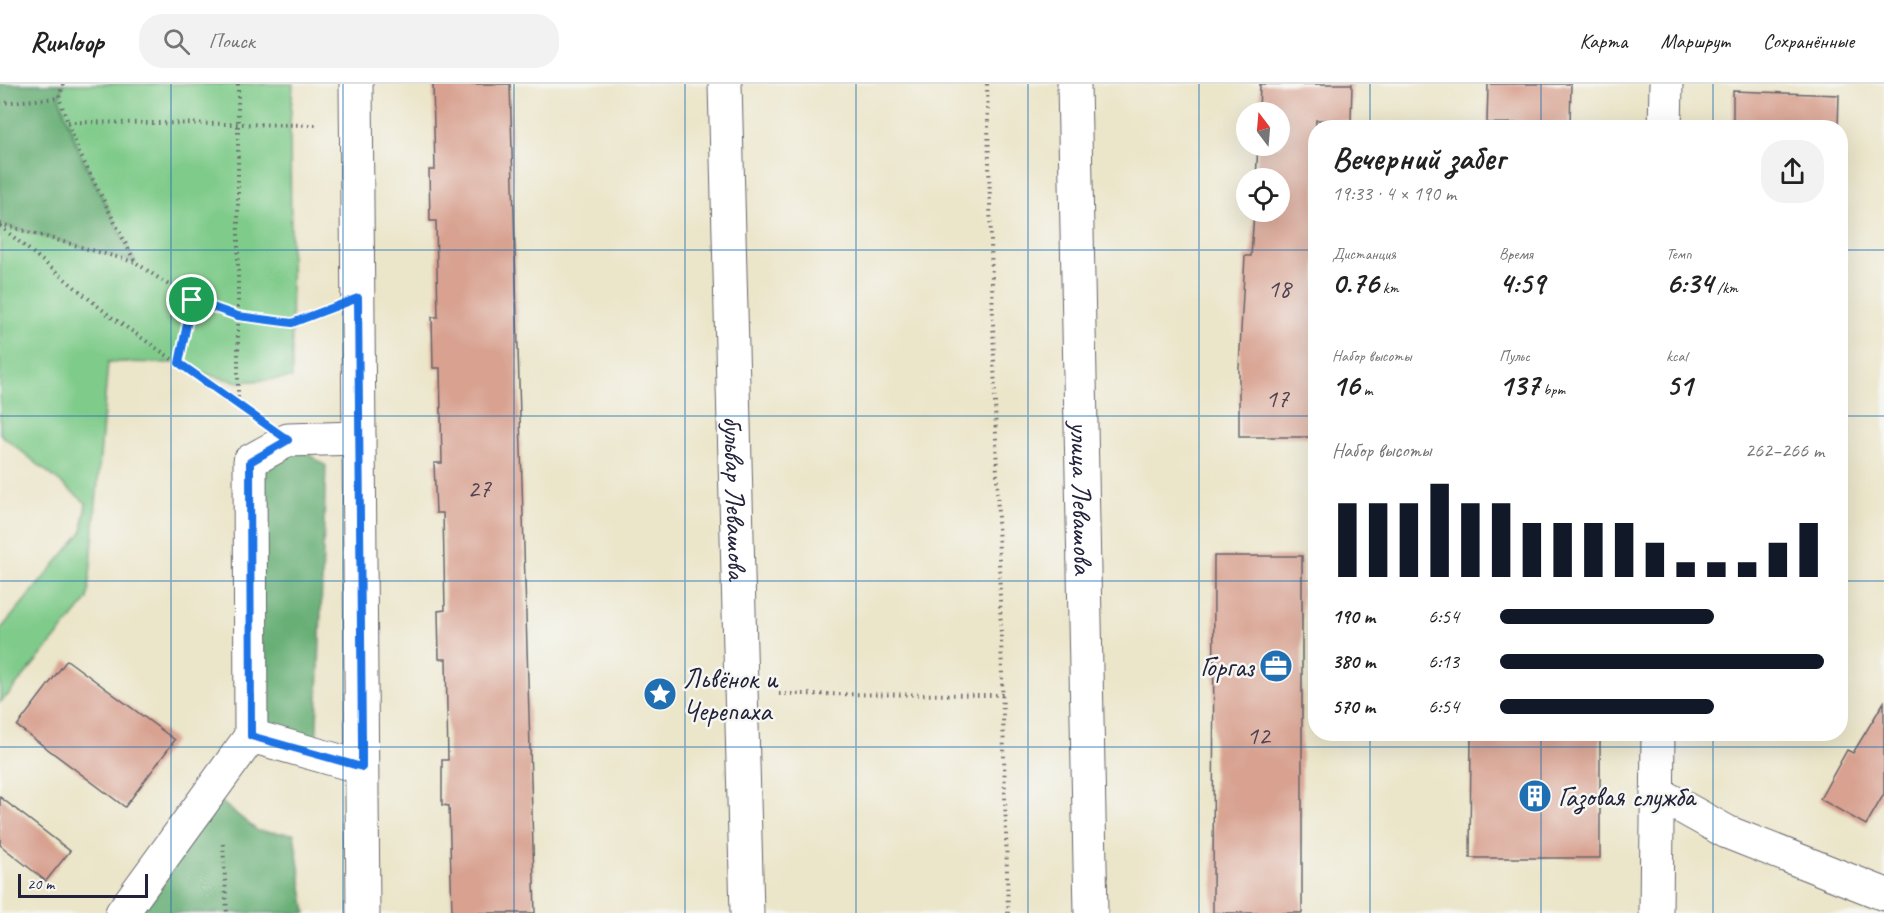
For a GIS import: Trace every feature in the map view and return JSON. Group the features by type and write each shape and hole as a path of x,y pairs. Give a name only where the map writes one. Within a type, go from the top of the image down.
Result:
{"street":[{"path":"356,84 363,913"},
{"name":"бульвар Левашова","path":"725,84 743,693 747,913"},
{"name":"улица Левашова","path":"1074,84 1091,913"},
{"path":"1665,120 1666,84"},
{"path":"122,913 251,736 250,462 288,440 359,438"},
{"path":"251,736 362,767"},
{"path":"1656,913 1658,741"},
{"path":"1657,793 1727,831 1884,894"}],"path":[{"path":"63,84 59,98 79,152 135,262"},
{"path":"238,84 238,405"},
{"path":"987,84 1008,913"},
{"path":"0,103 59,98"},
{"path":"68,122 356,125"},
{"path":"0,225 135,262 192,300 238,316 292,323 358,298"},
{"path":"0,225 110,316 288,440"},
{"path":"179,363 192,300"},
{"path":"743,693 1004,695"}],"green space":[{"path":"0,84 63,84 59,98 79,152 135,262 0,224"},
{"path":"63,84 293,84 290,124 292,378 238,382 189,370 179,363 108,362 88,599 0,702 0,630 82,532 86,503 0,434 0,224 135,262 79,152 59,98"},
{"path":"288,440 326,466 316,754 251,736 250,461"},
{"path":"220,801 258,831 294,834 306,913 122,913"}],"building":[{"path":"433,84 510,84 535,913 452,913 449,806 442,805 442,760 448,760 446,659 439,659 438,611 445,610 443,513 436,513 434,463 442,463 440,368 433,368 432,317 438,317 436,221 430,221 429,170 435,170"},
{"path":"1260,84 1352,84 1351,120 1308,120 1308,437 1239,437 1239,368 1245,256 1251,256 1253,222 1290,222 1290,168 1257,168 1257,156 1290,156 1290,102 1259,102"},
{"path":"1488,84 1571,84 1570,120 1487,120"},
{"path":"1733,91 1839,95 1838,120 1733,120"},
{"path":"1214,556 1302,556 1302,913 1213,913"},
{"path":"67,660 175,740 125,807 17,726"},
{"path":"1884,702 1884,794 1866,825 1820,799 1847,750 1853,753"},
{"name":"Газовая служба","path":"1471,741 1600,741 1600,858 1470,858"},
{"path":"0,797 70,851 46,881 0,845"}],"place":[{"name":"Горгаз","path":"1276,666"},
{"name":"Львёнок и Черепаха","path":"660,694"},
{"name":"Газовая служба","path":"1535,796"}],"route":[{"path":"358,298 362,767 251,736 250,462 288,440 179,363 192,300 238,316 292,323 358,298"}]}
